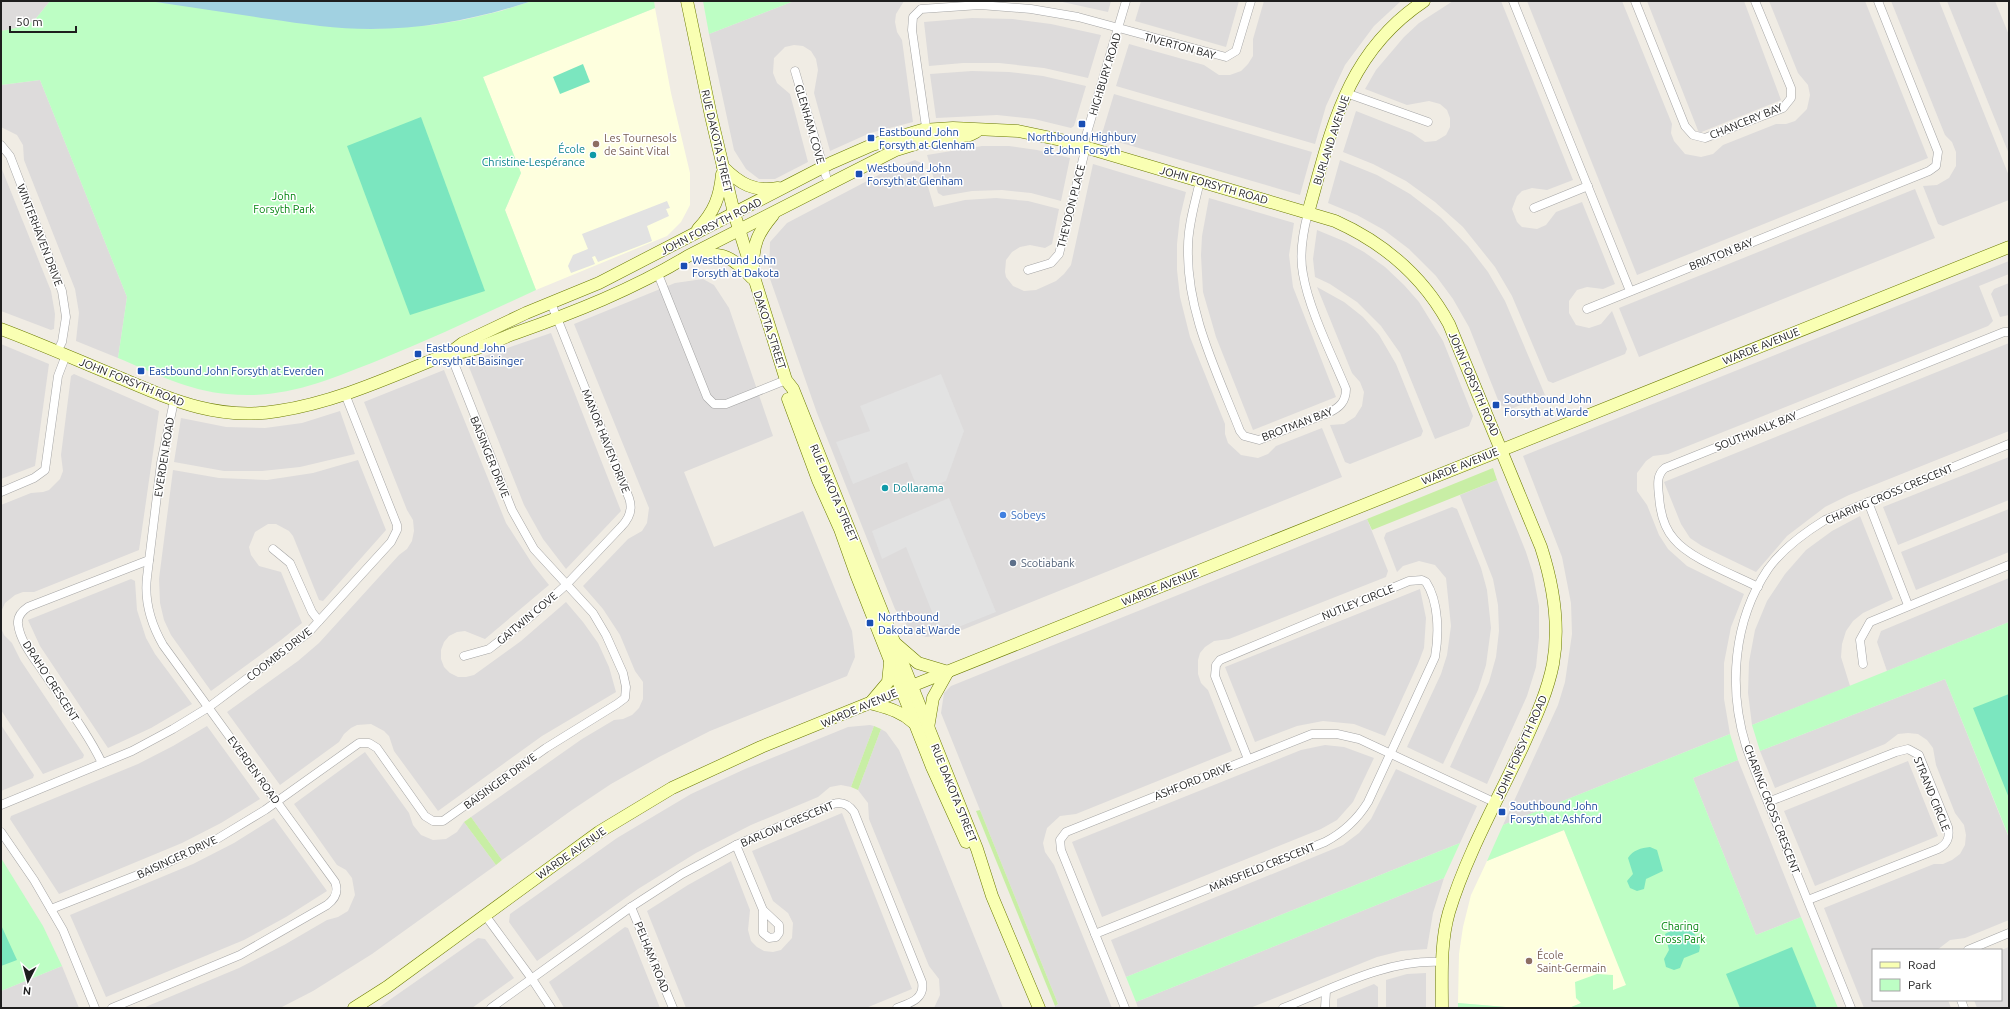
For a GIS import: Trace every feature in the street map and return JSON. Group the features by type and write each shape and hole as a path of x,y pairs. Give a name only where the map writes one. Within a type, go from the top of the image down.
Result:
{"street":[{"name":"RUE DAKOTA STREET","path":"688,1 702,75 723,167 734,213 754,280"},
{"name":"HIGHBURY ROAD","path":"1084,147 1126,1"},
{"name":"TIVERTON BAY","path":"927,135 912,30 913,17 921,9 953,6 1008,6 1072,16 1226,57 1236,51 1251,1"},
{"name":"BURLAND AVENUE","path":"1308,213 1331,132 1352,79 1379,40 1410,10 1424,1"},
{"path":"1513,1 1630,291 1587,309"},
{"name":"CHANCERY BAY","path":"1635,1 1685,126 1693,135 1706,138 1783,108 1791,98 1791,88 1755,1"},
{"name":"BRIXTON BAY","path":"1630,291 1929,171 1936,166 1938,152 1878,1"},
{"name":"GLENHAM COVE","path":"795,71 824,172"},
{"path":"1346,93 1428,122"},
{"name":"JOHN FORSYTH ROAD","path":"450,353 463,343 599,283 787,186 824,172 872,145 901,135 970,135 980,130 1018,131 1061,140 1335,221 1360,232 1383,248 1426,287 1448,324 1501,450 1546,563 1553,595 1556,641 1554,662 1545,696 1456,891 1446,924 1442,962 1442,1008"},
{"name":"JOHN FORSYTH ROAD","path":"1,329 174,401 209,409 250,413 278,412 304,407 345,394 450,353 467,351 557,318 658,274 688,256 776,210 927,135"},
{"name":"WINTERHAVEN DRIVE","path":"1,145 10,156 62,291 66,317 46,470 34,478 1,492"},
{"name":"THEYDON PLACE","path":"1028,270 1051,263 1060,254 1084,147"},
{"path":"723,167 740,183 750,188 760,189 787,186"},
{"path":"692,235 709,217 715,206 720,192 723,167"},
{"name":"BROTMAN BAY","path":"1200,181 1189,230 1188,246 1192,299 1203,336 1240,431 1250,438 1259,440 1328,413 1338,408 1346,396 1346,390 1310,299 1302,273 1303,239 1308,213"},
{"path":"1534,208 1588,186"},
{"path":"754,280 753,254 756,239 762,228 776,210"},
{"name":"WARDE AVENUE","path":"354,1008 387,987 599,832 672,788 761,747 2009,247"},
{"path":"688,256 711,253 722,254 731,258 740,265 754,280"},
{"path":"658,274 707,397 714,404 726,404 786,380"},
{"name":"DAKOTA STREET","path":"754,280 786,380"},
{"name":"MANOR HAVEN DRIVE","path":"551,303 631,506 630,515 625,523 566,585"},
{"name":"SOUTHWALK BAY","path":"1758,587 1690,553 1673,539 1660,508 1658,488 1661,472 1665,468 2004,332 2009,332"},
{"name":"BAISINGER DRIVE","path":"51,909 186,855 217,839 277,801 355,745 364,742 377,748 426,816 433,821 443,821 546,748 622,701 626,695 626,687 623,673 613,647 592,613 534,549 512,510 450,353"},
{"name":"RUE DAKOTA STREET","path":"786,380 793,389 893,642 907,688 915,723 948,805 988,884"},
{"name":"RUE DAKOTA STREET","path":"786,380 786,393 795,421 890,658"},
{"name":"COOMBS DRIVE","path":"1,804 102,763 158,738 209,707 296,643 319,621 391,542 397,524 345,394"},
{"name":"EVERDEN ROAD","path":"112,1008 240,955 293,926 327,905 335,897 337,889 335,882 163,645 152,622 145,590 162,463 174,401"},
{"name":"CHARING CROSS CRESCENT","path":"1851,1008 1746,747 1736,696 1738,645 1746,615 1758,587 1769,569 1780,555 1809,530 1825,520 2009,444"},
{"path":"1868,502 1908,605"},
{"path":"273,549 290,563 312,612 319,621"},
{"name":"DRAHO CRESCENT","path":"102,763 90,742 27,647 19,628 18,618 23,610 28,607 149,560"},
{"path":"1863,664 1860,640 1865,628 1877,618 2009,565"},
{"name":"NUTLEY CIRCLE","path":"1248,759 1214,676 1216,665 1220,660 1409,581 1422,580 1429,586 1434,604 1438,636 1435,657 1391,754"},
{"name":"GAITWIN COVE","path":"464,656 489,649 529,618 566,585"},
{"path":"893,642 918,664 948,672 933,698 928,729"},
{"path":"890,658 907,688"},
{"path":"890,658 888,682 870,703 893,709 915,723"},
{"name":"RUE DAKOTA STREET","path":"907,688 928,729 977,850 988,884 1039,1008"},
{"name":"ASHFORD DRIVE","path":"1125,1008 1061,850 1060,840 1062,836 1072,829 1299,738 1312,734 1328,733 1345,735 1359,739 1496,803"},
{"name":"STRAND CIRCLE","path":"1768,802 1903,750 1915,752 1922,762 1948,827 1949,836 1945,844 1938,849 1808,900"},
{"name":"MANSFIELD CRESCENT","path":"1095,934 1332,838 1350,825 1363,810 1391,754"},
{"name":"BARLOW CRESCENT","path":"491,1008 631,907 694,867 736,845 833,804 841,803 849,806 854,812 922,982 923,990 919,997 897,1008"},
{"path":"1,832 34,880 63,930 95,1008"},
{"path":"736,845 763,910"},
{"name":"PELHAM ROAD","path":"631,907 673,1008"},
{"path":"485,915 532,978 551,1008"},
{"path":"1970,949 2009,933"},
{"path":"1283,1008 1394,965 1424,961 1442,962"},
{"path":"1325,1008 1326,991"}],"shaded area":[{"path":"1,1 50,1 34,21 16,28 1,31"},
{"path":"794,1 904,1 896,14 895,22 897,32 902,40 913,122 870,133 830,151 814,93 818,70 816,59 811,51 803,46 794,45 785,47 774,58 773,73 777,83 790,94 808,162 775,179 759,179 746,169 734,150 709,34"},
{"path":"1058,1 1111,1 1108,12"},
{"path":"1141,1 1239,1 1226,47 1135,21"},
{"path":"1264,1 1401,1 1374,26 1345,65 1326,106 1315,144 1116,86 1129,44 1204,65 1219,75 1230,75 1241,71 1253,56 1253,39"},
{"path":"1453,1 1501,1 1573,180 1547,190 1532,188 1522,191 1517,196 1512,209 1517,222 1522,227 1537,229 1546,225 1556,212 1582,202 1615,284 1603,289 1587,287 1577,290 1569,301 1569,313 1576,325 1589,328 1601,324 1612,311 1627,349 1625,354 1553,383 1548,381 1512,296 1495,267 1463,227 1435,202 1406,181 1373,164 1343,152 1356,111 1412,133 1425,142 1436,141 1446,135 1450,127 1450,118 1447,110 1440,104 1429,101 1407,105 1365,89 1376,70 1404,37 1419,23"},
{"path":"1527,1 1622,1 1672,124 1671,133 1674,141 1685,154 1701,157 1713,154 1723,145 1776,124 1786,124 1795,121 1807,109 1810,95 1808,85 1798,73 1769,1 1865,1 1928,158 1637,275"},
{"path":"1647,1 1744,1 1781,100 1699,133"},
{"path":"1891,1 1939,1 2009,176 2009,200 1943,226 1938,224 1923,186 1937,185 1949,178 1956,166 1956,152 1952,142 1945,135"},
{"path":"1947,1 1995,1 2009,35 2009,154"},
{"name":"Les Tournesols de Saint Vital","path":"655,8 671,93 690,173 690,205 681,222 667,236 536,290 505,210 521,173 483,77"},
{"path":"972,18 1013,19 1051,24 1101,35 1088,78 1044,68 999,63 963,63 929,66 924,22"},
{"path":"972,71 1009,72 1043,76 1086,86 1074,126 1071,128 1034,119 997,115 936,118 930,74"},
{"path":"40,80 127,297 118,358 76,341 79,313 75,289 24,160 23,145 17,135 1,127 1,85"},
{"path":"1114,94 1312,152 1300,195 1101,137"},
{"path":"982,146 1009,146 1037,150 1070,158 1061,201 1031,193 1002,190 972,191 943,196 938,193 927,155"},
{"path":"915,160 921,163 934,207 965,200 996,198 1028,201 1059,209 1052,244 1045,248 1030,245 1020,247 1012,252 1006,260 1006,277 1013,286 1024,291 1036,290 1056,281 1071,265 1093,164 1186,192 1180,217 1177,244 1177,270 1180,297 1190,337 1225,424 1225,434 1228,443 1241,455 1258,458 1268,454 1276,446 1322,428 1342,477 952,634 926,637 911,631 895,609 817,413 769,276 770,242 787,223 888,170"},
{"path":"1340,160 1377,175 1410,194 1441,218 1468,246 1488,272 1505,301 1545,395 1511,409 1500,405 1469,327 1453,299 1436,276 1409,249 1384,230 1357,215 1328,203"},
{"path":"1,167 51,291 55,314 54,329 51,330 1,311"},
{"path":"1915,189 1935,238 1639,357 1619,308"},
{"path":"1209,198 1294,223 1289,255 1293,287 1336,397 1253,430 1216,337 1203,292 1201,255 1202,236"},
{"path":"667,201 670,208 666,209 669,216 647,226 652,241 598,262 595,256 592,257 595,264 571,273 568,266 573,255 588,249 582,234"},
{"path":"1317,230 1346,242 1364,252 1385,267 1419,302 1443,341 1473,416 1469,426 1435,439 1400,353 1381,326 1357,302 1330,284 1315,277 1313,259"},
{"path":"2009,261 2009,274 1979,286 1993,321 1988,326 1668,454 1653,456 1646,461 1637,473 1637,491 1647,505 1659,535 1668,549 1687,566 1744,594 1731,627 1724,663 1724,699 1730,734 1503,825 1558,705 1565,682 1572,634 1571,603 1562,557 1523,456"},
{"path":"703,279 714,285 729,308 773,436 684,472 714,547 803,511 852,631 855,657 847,676 710,731 659,757 611,784 502,860 471,817 582,739 614,720 623,719 632,715 639,708 643,699 643,682 635,671 620,635 603,609 583,586 628,539 642,531 647,523 649,508 574,324 675,283"},
{"path":"2009,283 2009,315 2000,317 1991,294 1994,289"},
{"path":"1317,287 1344,302 1363,317 1379,335 1396,364 1423,431 1421,436 1350,464 1345,462 1330,425 1344,424 1355,417 1362,406 1364,392 1360,382 1352,373"},
{"path":"551,333 621,511 566,569 543,539 524,505 467,362"},
{"path":"2009,343 2009,431 1849,495 1825,507 1787,536 1756,572 1702,546 1690,538 1681,524 1664,482"},
{"path":"1,344 49,364 35,466 1,479"},
{"path":"444,370 506,523 533,565 549,585 485,639 465,631 457,632 449,636 444,642 441,650 441,659 444,667 450,673 458,677 474,675 521,641 566,602 598,643 609,667 616,692 542,736 438,811 394,751 389,736 384,731 371,724 357,725 351,728 344,734 339,742 280,785 227,712 298,661 319,643 399,555 407,549 412,541 414,531 413,520 407,510 364,402"},
{"path":"74,374 159,411 139,550 34,592 23,592 15,595 5,603 1,612 1,505 31,493 49,490 60,479 63,471 61,455 71,376"},
{"path":"941,374 964,431 946,481 938,484 940,489 920,495 907,462 853,484 836,442 870,431 860,406"},
{"path":"340,411 355,454 300,467 262,471 224,471 174,462 181,418 226,427 265,428 302,423"},
{"path":"2009,457 2009,500 1898,545 1883,507"},
{"path":"358,460 386,530 323,601 319,600 293,536 289,531 276,524 268,524 255,532 249,547 251,555 259,566 281,572 302,623 211,691 171,635 164,620 160,603 159,579 173,470 219,478 267,480 313,473"},
{"path":"1497,480 1526,552 1533,574 1539,606 1539,637 1536,667 1527,696 1487,784 1450,767 1489,682 1496,657 1499,631 1498,605 1493,579 1460,495"},
{"path":"949,498 996,612 951,630 948,624 938,627 906,547 882,559 872,531"},
{"path":"1452,507 1457,509 1481,568 1487,590 1491,628 1486,665 1478,690 1443,764 1407,747 1441,674 1447,655 1451,626 1446,578 1435,565 1419,561 1403,566 1397,572 1384,538 1386,533"},
{"path":"2009,509 2009,552 1916,590 1901,552"},
{"path":"1860,516 1893,599 1863,613 1853,621 1846,631 1842,644 1841,657 1850,686 1752,725 1748,693 1749,662 1755,630 1767,601 1785,574 1806,550 1832,531"},
{"path":"1367,519 1388,571 1386,577 1229,639 1214,641 1205,647 1200,653 1198,660 1198,674 1201,683 1208,690 1232,751 1076,814 1060,816 1047,828 1043,843 1045,852 1054,865 1112,1008 1055,1008 1058,1004 941,713 944,693 951,686"},
{"path":"2009,578 2009,622 1887,671 1877,642 1881,631"},
{"path":"131,579 135,581 137,610 146,638 155,654 192,704 151,728 108,748 40,646 28,620"},
{"path":"1420,589 1426,618 1424,648 1385,736 1354,724 1323,721 1297,726 1255,742 1225,667"},
{"path":"1,628 4,635 12,643 21,661 84,755 83,758 43,774 1,710"},
{"path":"1945,679 2009,838 2009,920 1965,938 1950,940 1938,949 1872,949 1872,1001 1948,1001 1951,1008 1864,1008 1824,908 1934,864 1943,864 1960,854 1965,845 1966,835 1964,825 1955,813 1936,765 1933,748 1927,740 1918,734 1898,734 1885,744 1775,788 1760,751"},
{"path":"1,725 34,775 33,778 1,791"},
{"path":"207,726 260,799 221,823 182,843 59,894 10,819 11,816 138,764"},
{"path":"874,726 851,787 841,785 830,787 818,797 751,825 696,853 638,889 537,961 509,922 510,914 617,838 691,794 745,769 848,727"},
{"path":"881,729 886,732 899,750 1003,1008 934,1008 940,995 939,979 929,966 869,819 868,803 858,790"},
{"path":"1325,745 1344,747 1374,758 1353,802 1337,820 1321,829 1102,917 1072,842 1301,750"},
{"path":"365,752 409,813 413,825 421,835 433,840 446,839 457,832 464,822 496,865 372,954 313,991 280,1008 143,1008 239,968 284,945 327,920 338,917 348,911 355,895 352,878 346,870 337,865 294,804"},
{"path":"1738,760 1801,917 1756,935 1693,778"},
{"path":"1908,761 1938,836 1815,886 1784,811"},
{"path":"1396,769 1477,806 1460,843 1126,977 1111,940 1343,845 1359,833 1371,819"},
{"path":"842,813 912,989 866,1008 686,1008 647,911 688,885 731,861 750,910 748,930 751,941 764,951 773,952 781,950 792,938 793,923 788,913 773,901 752,851"},
{"path":"274,818 327,891 286,917 244,940 106,997 70,915 193,864 234,843"},
{"path":"1564,830 1627,985 1569,1008 1518,1008 1458,1003 1459,954 1463,927 1471,895 1487,861"},
{"path":"1444,878 1433,913 1427,949 1401,951 1377,957 1250,1008 1138,1008 1136,1002"},
{"path":"625,927 628,928 660,1008 564,1008 549,982"},
{"path":"478,938 485,939 514,978 472,1008 378,1008"},
{"path":"2009,947 2009,1008 1977,1008 1974,1001 2002,1001 2002,950"},
{"path":"62,966 79,1008 1,1008 1,991"},
{"path":"1426,973 1426,1008 1386,1008 1386,980 1407,974"},
{"path":"1374,984 1378,987 1378,1008 1337,1008 1337,999"}],"green space":[{"name":"John Forsyth Park","path":"50,1 149,1 370,29 432,25 463,20 501,11 532,1 654,1 655,8 483,77 521,173 505,210 536,290 419,344 342,375 287,391 248,395 227,394 199,389 158,375 118,358 127,297 40,80 1,85 1,31 16,28 34,21"},
{"path":"703,1 794,1 709,34"},
{"path":"583,64 590,82 560,94 553,77"},
{"path":"421,117 485,291 410,315 347,146"},
{"path":"1493,468 1497,480 1372,530 1367,519"},
{"path":"2009,622 2009,837 1945,679 1760,751 1752,725"},
{"path":"2009,694 2009,798 1973,708"},
{"path":"874,726 881,729 858,790 851,787"},
{"name":"Charing Cross Park","path":"1730,734 1738,760 1693,778 1756,935 1801,917 1838,1008 1569,1008 1581,1003 1576,998 1575,982 1597,974 1613,975 1613,990 1626,985 1564,830 1487,861 1503,825"},
{"path":"980,810 1058,1004 1055,1006 976,811"},
{"path":"471,817 502,860 496,865 464,822"},
{"path":"1460,843 1444,878 1136,1002 1126,977"},
{"path":"1650,847 1657,850 1663,871 1646,879 1644,889 1637,891 1630,888 1627,881 1633,874 1628,858 1632,853 1638,850"},
{"path":"1,858 43,926 62,966 1,991"},
{"path":"1,925 17,960 1,966"},
{"path":"1678,927 1692,928 1700,947 1699,952 1684,958 1680,968 1674,970 1666,967 1664,959 1669,950 1665,934"},
{"path":"1792,947 1817,1008 1740,1008 1726,974"},
{"path":"1458,1003 1518,1008 1458,1008"}],"water":[{"path":"149,1 532,1 493,13 433,25 371,29 307,24"}],"place":[{"name":"Northbound Highbury at John Forsyth","path":"1082,124"},
{"name":"Eastbound John Forsyth at Glenham","path":"871,138"},
{"name":"Les Tournesols de Saint Vital","path":"596,144"},
{"name":"École Christine-Lespérance","path":"593,155"},
{"name":"Westbound John Forsyth at Glenham","path":"859,174"},
{"name":"Westbound John Forsyth at Dakota","path":"684,266"},
{"name":"Eastbound John Forsyth at Baisinger","path":"418,354"},
{"name":"Eastbound John Forsyth at Everden","path":"141,371"},
{"name":"Southbound John Forsyth at Warde","path":"1496,405"},
{"name":"Dollarama","path":"885,488"},
{"name":"Sobeys","path":"1003,515"},
{"name":"Scotiabank","path":"1013,563"},
{"name":"Northbound Dakota at Warde","path":"870,623"},
{"name":"Southbound John Forsyth at Ashford","path":"1502,812"},
{"name":"École Saint-Germain","path":"1529,961"}]}
